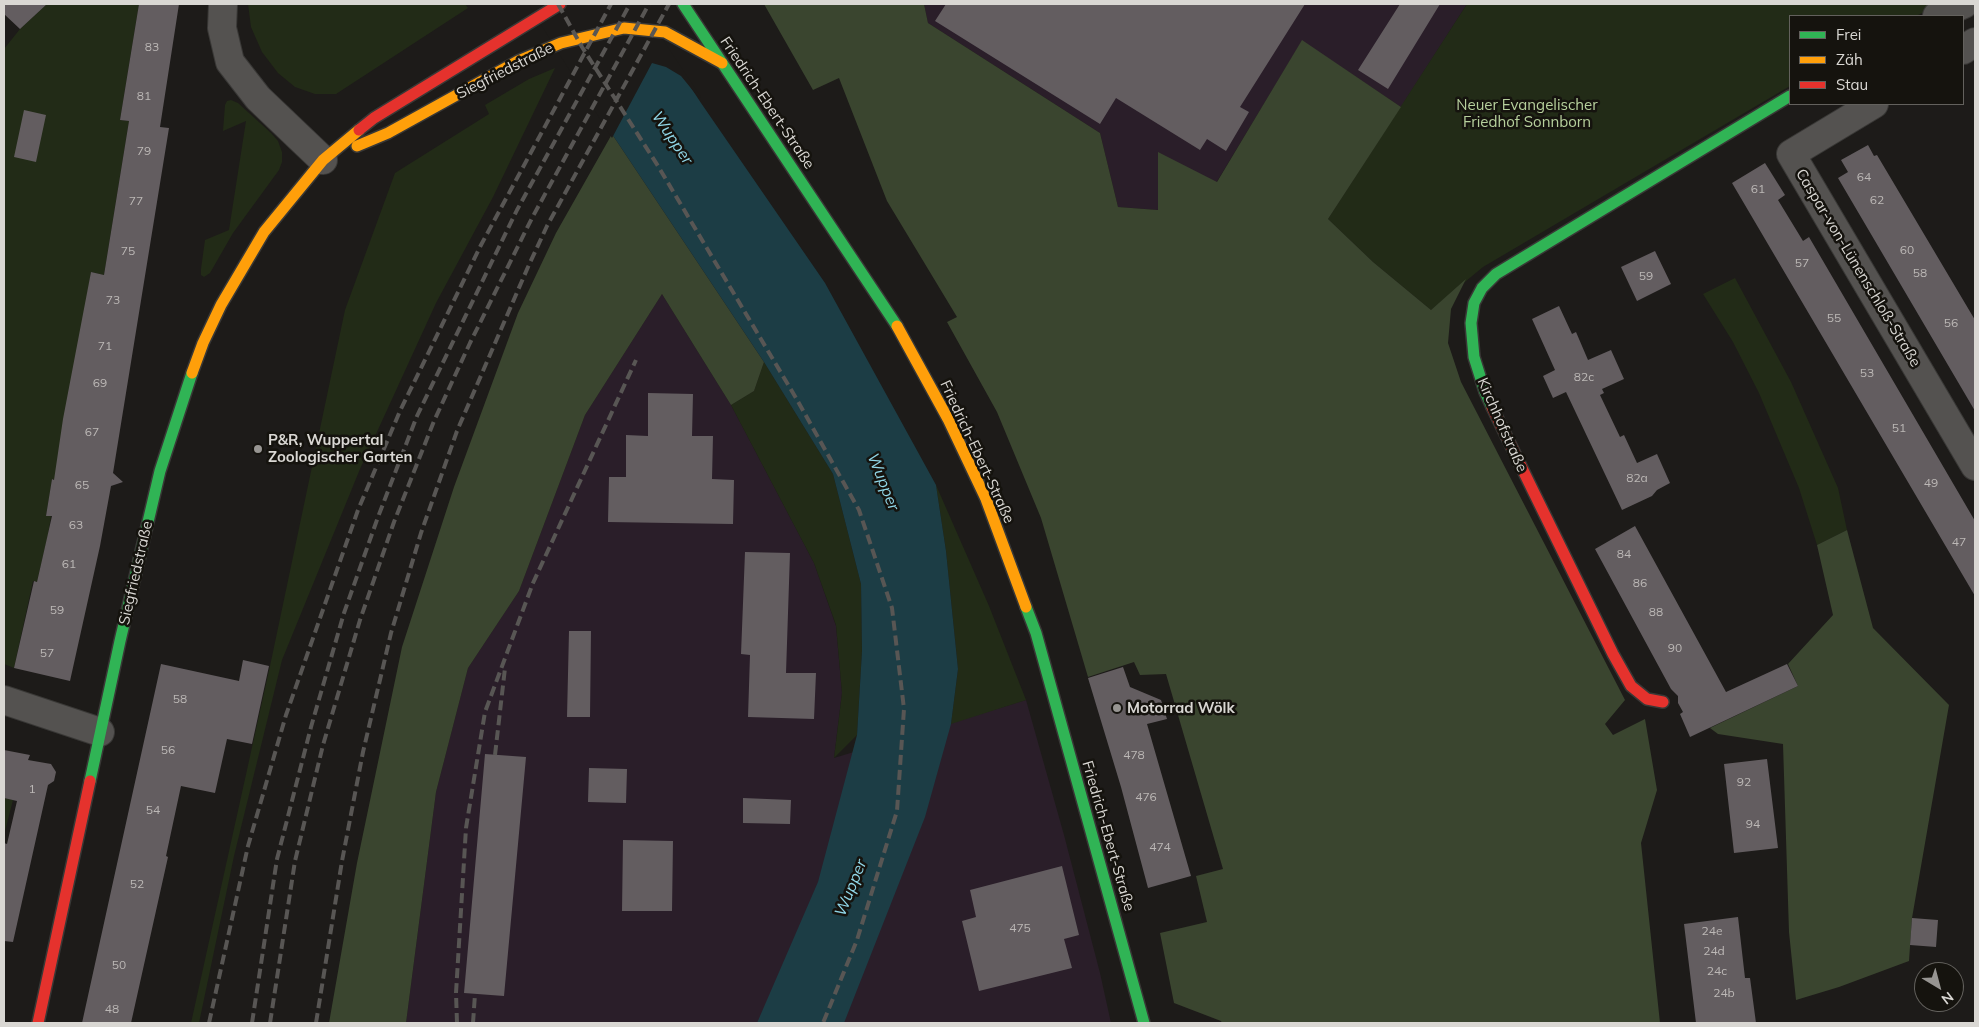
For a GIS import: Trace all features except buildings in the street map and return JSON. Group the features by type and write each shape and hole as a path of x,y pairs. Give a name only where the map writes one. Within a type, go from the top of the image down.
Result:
{"street":[{"path":"223,4 222,28 230,62 258,98 323,160"},
{"name":"Siegfriedstraße","path":"38,1023 100,732 160,471 187,386 203,343 221,304 264,232 323,160 374,118 560,4"},
{"name":"Friedrich-Ebert-Straße","path":"683,4 905,339 948,419 986,499 1036,633 1144,1023"},
{"path":"1939,15 1964,4"},
{"name":"Siegfriedstraße","path":"323,160 388,133 518,61 561,43 624,28 665,32 722,63"},
{"path":"1964,49 1975,42"},
{"name":"Kirchhofstraße","path":"1663,702 1647,699 1631,686 1612,654 1484,392 1474,357 1471,323 1474,303 1482,288 1496,274 1789,97"},
{"name":"Caspar-von-Lünenschloß-Straße","path":"1872,105 1791,154 1975,466"},
{"path":"4,700 100,732"}],"shaded area":[{"path":"924,4 1467,4 1401,107 1302,41 1216,183 1158,153 1158,210 1118,207 1100,133 928,23"},
{"path":"662,294 731,405 814,563 836,626 842,693 834,758 1026,700 1064,835 1111,1023 406,1023 436,792 468,668 519,591 585,415"}],"green space":[{"path":"47,4 139,4 120,120 129,121 104,275 91,272 57,480 52,479 46,516 51,516 48,535 37,582 33,581 14,668 4,664 4,49 20,29"},
{"path":"248,4 465,4 468,8 336,94 315,94 295,87 278,73 262,52 251,27"},
{"path":"764,4 924,4 928,23 1100,133 1118,207 1158,210 1158,152 1217,182 1302,40 1401,107 1328,219 1373,262 1431,310 1466,279 1451,309 1448,343 1461,382 1625,700 1605,724 1613,735 1645,719 1657,790 1641,843 1660,1023 1222,1023 1174,1003 1160,933 1207,922 1196,876 1223,869 1166,674 1140,675 1134,662 1088,677 1041,518 997,412 947,322 957,317 887,201 839,78 813,90"},
{"name":"Neuer Evangelischer Friedhof Sonnborn","path":"1467,4 1941,4 1918,15 1789,15 1789,87 1483,267 1431,310 1373,262 1328,219"},
{"path":"555,68 493,197 436,303 360,469 282,660 234,856 199,1023 191,1023 270,666 345,310 395,173 489,114 485,105 529,79"},
{"path":"231,100 238,103 278,141 282,152 282,162 279,170 233,233 210,273 204,277 201,275 201,269 205,240 229,230 246,121 223,131 225,105 227,101"},
{"path":"612,134 764,362 754,391 731,405 662,294 585,415 519,591 468,668 436,792 406,1023 329,1023 357,863 402,647 454,487 518,313 556,233"},
{"path":"1735,278 1791,382 1838,488 1847,530 1817,545 1799,488 1759,393 1733,342 1703,294"},
{"path":"764,362 833,474 861,584 862,651 857,735 834,758 842,693 836,625 814,563 731,405 754,391"},
{"path":"936,485 989,606 1026,700 951,724 958,669 946,551"},
{"path":"1847,530 1873,628 1949,705 1912,918 1909,961 1839,987 1796,1000 1789,932 1783,744 1718,734 1710,728 1798,686 1788,664 1833,615 1817,545"},
{"path":"4,798 13,800 4,835"}],"water":[{"name":"Wupper","path":"636,4 701,103 825,283 936,485 946,551 958,669 951,724 925,817 844,1023 757,1023 818,882 857,735 862,651 861,584 833,474 764,362 612,134"}],"pier":[{"path":"528,4 639,4 701,97 699,98 681,76 666,67 652,63 612,138"}],"railway":[{"path":"558,4 582,47 658,166 796,398 859,510 892,608 904,709 897,811 857,940 823,1023"},
{"path":"209,1023 248,846 286,715 358,510 400,411 481,245 611,4"},
{"path":"252,1023 277,859 311,727 344,613 378,517 417,416 517,210 630,4"},
{"path":"270,1023 295,861 323,745 360,620 394,522 434,421 470,343 532,218 649,4"},
{"path":"316,1023 342,861 363,752 391,633 421,533 457,431 547,226 669,4"},
{"path":"457,1023 456,993 466,828 485,712 533,583 636,360"},
{"path":"495,755 505,668"},
{"path":"473,1023 475,994"}],"traffic: fast":[{"path":"683,4 897,326"},
{"path":"1492,407 1485,392 1474,357 1471,323 1474,303 1482,288 1496,274 1789,97"},
{"path":"90,781 120,641 160,471 192,373"},
{"path":"1026,607 1036,633 1144,1023"}],"traffic: slow":[{"path":"357,146 388,133 518,61 561,43 624,28 665,32 722,63"},
{"path":"192,373 203,343 221,305 264,232 323,160 359,130"},
{"path":"897,326 948,419 986,499 1026,607"}],"traffic: jam":[{"path":"359,130 374,118 560,4"},
{"path":"1492,407 1613,654 1631,686 1647,699 1663,702"},
{"path":"38,1023 90,781"}],"place":[{"name":"P&R, Wuppertal Zoologischer Garten","path":"258,449"},
{"name":"Motorrad Wölk","path":"1117,708"}]}
